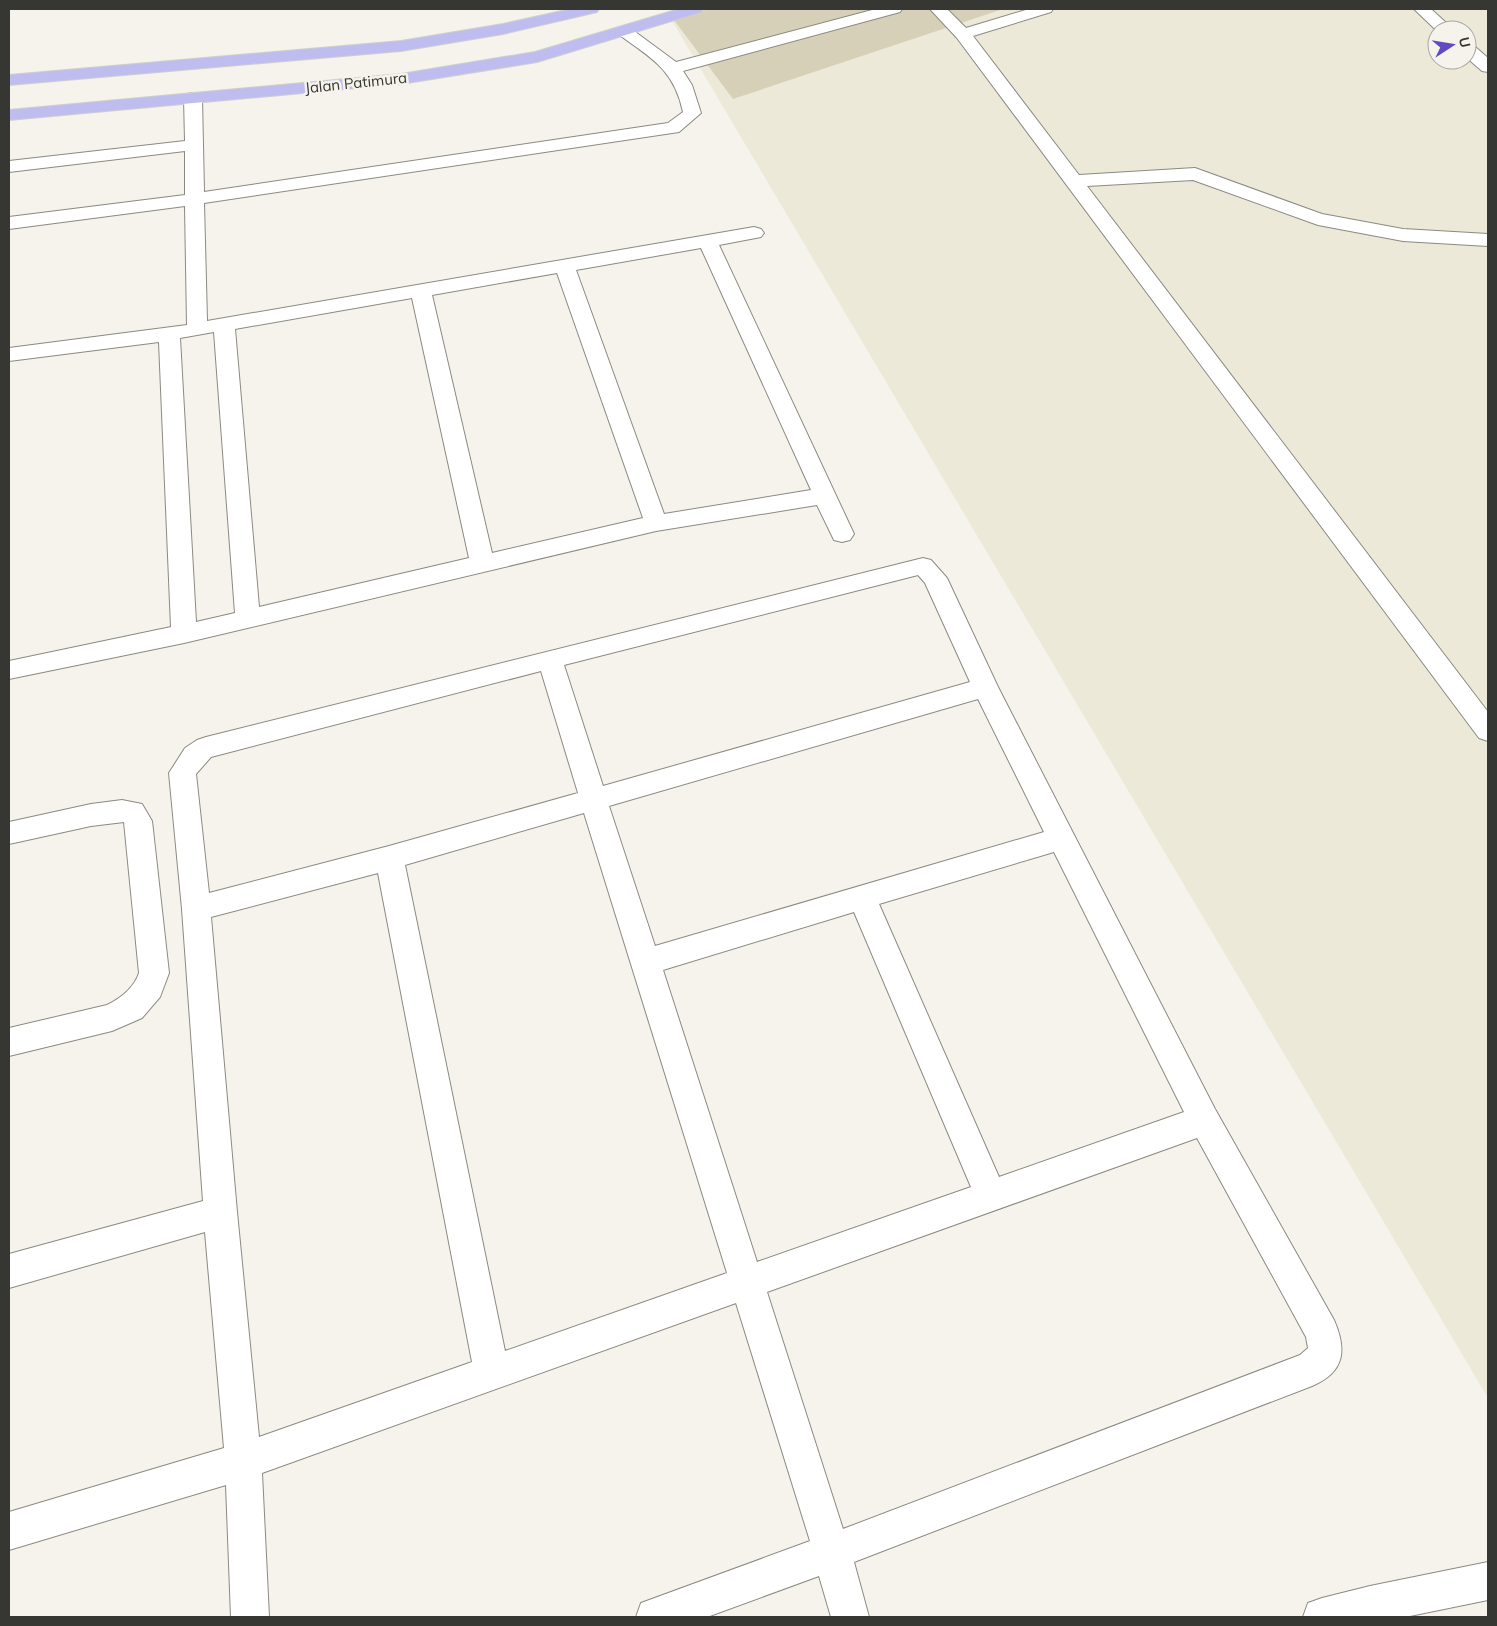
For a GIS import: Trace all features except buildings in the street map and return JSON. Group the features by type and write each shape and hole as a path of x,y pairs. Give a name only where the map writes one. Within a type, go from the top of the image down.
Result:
{"highway":[{"name":"Jalan Patimura","path":"9,80 401,46 503,29 591,9"},
{"name":"Jalan Patimura","path":"9,114 401,79 537,57 695,9"}],"street":[{"path":"674,68 894,9"},
{"path":"938,9 963,34 1488,731"},
{"path":"963,34 1045,9"},
{"path":"1422,9 1435,20"},
{"path":"974,15 986,27"},
{"path":"9,223 195,199 673,128 692,113 690,97 674,68 624,31"},
{"path":"1477,58 1488,67"},
{"path":"193,98 197,329"},
{"path":"9,166 193,145"},
{"path":"1073,181 1195,174 1318,219 1403,235 1480,239 1488,260"},
{"path":"9,354 168,334 754,233"},
{"path":"708,241 842,534"},
{"path":"565,266 656,522"},
{"path":"421,291 482,563"},
{"path":"224,324 248,618"},
{"path":"168,334 184,634"},
{"path":"9,670 184,634 656,522 825,496"},
{"path":"250,1617 242,1461 196,909 182,773 196,753 206,748 905,569 923,566 935,578 985,687 1204,1120 1322,1332 1326,1346 1325,1354 1323,1359 1312,1368 832,1552 654,1617"},
{"path":"550,661 832,1552 850,1617"},
{"path":"196,909 389,858 985,687"},
{"path":"9,833 97,815 132,812 138,821 154,974 149,988 131,1008 125,1011 112,1017 9,1042"},
{"path":"645,962 1061,838"},
{"path":"389,858 492,1372"},
{"path":"862,898 991,1196"},
{"path":"9,1531 242,1461 1204,1120"},
{"path":"9,1271 220,1212"},
{"path":"1322,1617 1370,1605 1488,1581"}],"shaded area":[{"path":"705,9 1488,9 1488,1398 671,19"},
{"path":"709,9 1003,9 733,99 674,20"}]}
